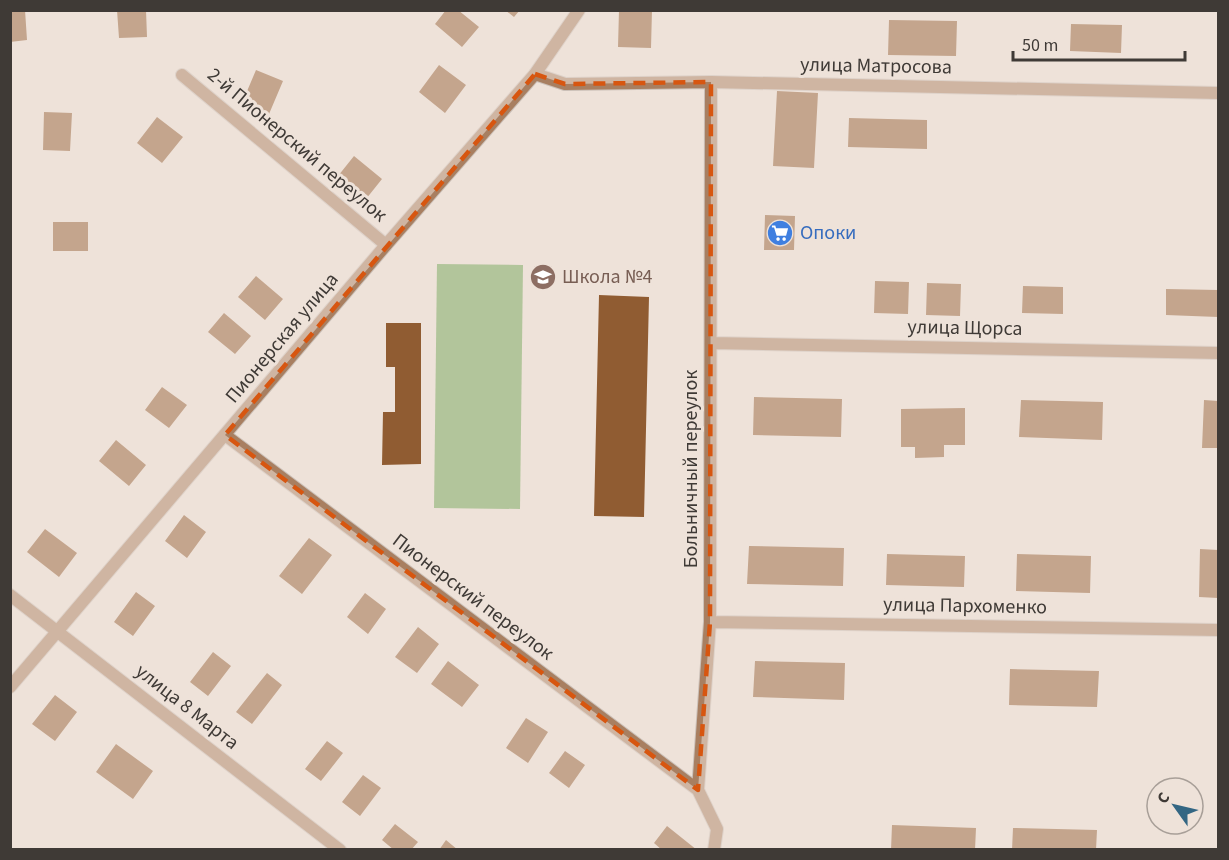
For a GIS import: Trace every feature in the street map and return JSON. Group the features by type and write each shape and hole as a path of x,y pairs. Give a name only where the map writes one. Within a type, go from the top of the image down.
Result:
{"street":[{"name":"Пионерская улица","path":"10,687 386,245 535,74 579,10"},
{"name":"улица Матросова","path":"535,74 565,84 711,82 1218,93"},
{"name":"2-й Пионерский переулок","path":"182,75 386,245"},
{"name":"Больничный переулок","path":"698,790 710,622 711,82"},
{"name":"улица Щорса","path":"711,343 1218,353"},
{"name":"Пионерский переулок","path":"225,435 698,790"},
{"name":"улица 8 Марта","path":"10,595 340,849"},
{"name":"улица Пархоменко","path":"710,622 1218,630"},
{"path":"698,790 717,829 714,849"}],"highlighted area":[{"path":"535,74 565,84 711,82 710,622 698,790 225,435"}],"green space":[{"path":"437,264 523,265 520,509 434,508"}],"building":[{"path":"10,10 25,10 27,40 10,42"},
{"path":"117,10 146,10 147,37 119,38"},
{"path":"446,10 458,10 479,27 462,47 435,24"},
{"path":"505,10 520,10 514,17"},
{"path":"619,10 652,10 651,48 618,47"},
{"path":"889,20 957,21 956,56 888,55"},
{"path":"1071,24 1122,25 1121,53 1070,51"},
{"path":"439,65 466,85 445,113 419,92"},
{"path":"256,70 283,81 269,114 242,103"},
{"path":"777,91 818,93 814,168 773,166"},
{"path":"44,112 72,113 70,151 43,150"},
{"path":"157,117 183,137 162,163 137,143"},
{"path":"849,118 927,120 927,149 848,147"},
{"path":"354,156 382,179 366,199 338,176"},
{"name":"Опоки","path":"765,215 795,216 794,250 764,250"},
{"path":"53,222 88,222 88,251 53,251"},
{"path":"256,276 283,299 265,320 238,297"},
{"path":"875,281 909,282 908,314 874,313"},
{"path":"927,283 961,284 960,316 926,315"},
{"path":"1023,286 1063,287 1063,314 1022,313"},
{"path":"1166,289 1218,290 1218,317 1166,315"},
{"path":"599,295 649,297 644,517 594,516"},
{"path":"224,313 251,336 235,354 208,332"},
{"path":"386,323 421,323 421,464 382,465 383,412 395,412 395,367 386,367"},
{"path":"162,387 187,405 169,428 145,410"},
{"path":"754,397 842,399 841,437 753,435"},
{"path":"1021,400 1103,402 1102,440 1019,437"},
{"path":"1204,400 1218,401 1218,448 1202,448"},
{"path":"965,408 965,445 944,445 944,457 915,458 915,447 901,447 901,409"},
{"path":"116,440 146,465 129,486 99,461"},
{"path":"184,515 206,532 187,558 165,541"},
{"path":"45,529 77,553 59,577 27,552"},
{"path":"309,538 332,555 302,594 279,576"},
{"path":"749,546 844,548 843,586 747,584"},
{"path":"1200,549 1218,550 1218,598 1199,597"},
{"path":"887,554 965,556 964,587 886,585"},
{"path":"1017,554 1091,556 1090,593 1016,591"},
{"path":"136,592 155,606 133,636 114,622"},
{"path":"365,593 386,609 368,634 347,617"},
{"path":"418,627 439,644 417,673 395,657"},
{"path":"213,652 231,666 208,696 190,682"},
{"path":"448,661 479,685 462,707 431,684"},
{"path":"755,661 845,663 844,700 753,697"},
{"path":"1010,669 1099,671 1097,707 1009,705"},
{"path":"267,673 282,685 252,724 236,712"},
{"path":"55,695 77,712 55,741 32,724"},
{"path":"526,718 548,732 528,763 506,748"},
{"path":"327,741 343,753 321,781 305,769"},
{"path":"116,744 153,771 133,799 96,772"},
{"path":"565,751 585,765 569,788 549,773"},
{"path":"363,775 381,788 360,816 342,802"},
{"path":"395,824 418,842 411,850 394,850 382,840"},
{"path":"892,825 976,828 975,850 891,850"},
{"path":"667,826 697,850 662,850 654,843"},
{"path":"1013,828 1097,830 1096,850 1012,850"},
{"path":"446,840 458,850 439,850"}],"place":[{"name":"Опоки","path":"780,233"},
{"name":"Школа №4","path":"543,277"}]}
